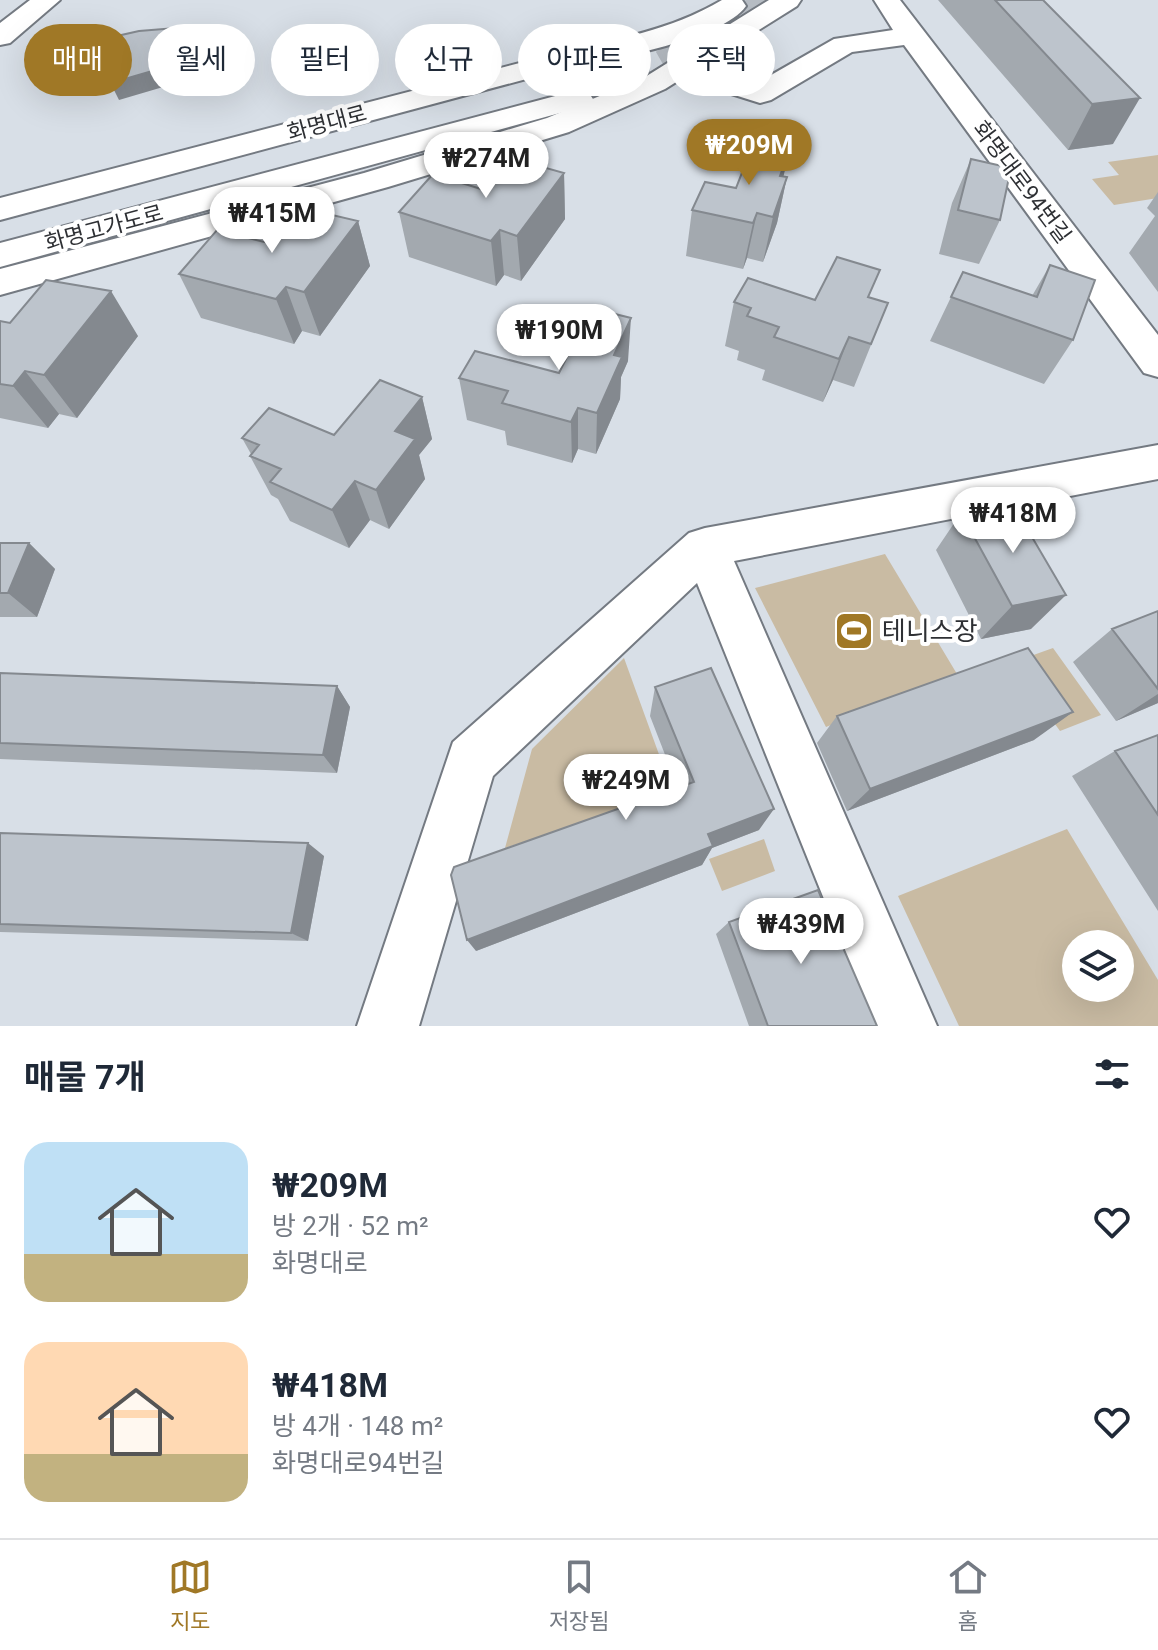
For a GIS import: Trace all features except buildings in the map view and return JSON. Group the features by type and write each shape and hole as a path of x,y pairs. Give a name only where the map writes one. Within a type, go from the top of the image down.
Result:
{"main road":[{"path":"0,37 47,0"},
{"name":"화명대로","path":"651,46 713,19 742,0"},
{"path":"751,24 788,0"},
{"name":"화명대로94번길","path":"887,0 1158,363"},
{"path":"775,85 844,45 911,36"},
{"path":"0,282 376,180 558,125 613,104 667,76"},
{"name":"화명대로","path":"0,209 328,123 518,90"},
{"name":"화명고가도로","path":"0,233 407,136 461,122 529,96"},
{"path":"613,104 624,96"},
{"path":"376,180 461,122"},
{"path":"328,123 461,122"},
{"name":"화명고가도로","path":"0,255 407,136"},
{"path":"388,1026 471,760 705,547 1158,462"},
{"path":"705,547 906,1026"}],"shaded area":[{"path":"1158,155 1158,198 1114,205 1092,179 1119,175 1108,162"},
{"name":"테니스장","path":"885,554 957,674 826,727 755,588"},
{"path":"1053,648 1101,715 1060,731 1011,663"},
{"path":"624,658 673,793 505,848 532,749"},
{"path":"1067,829 1128,930 1062,930 1062,1002 1134,1002 1134,940 1158,980 1158,1026 959,1026 898,896"},
{"path":"764,839 775,871 722,891 709,859"}],"tunnel":[{"path":"578,99 662,66 777,0"}],"place":[{"name":"테니스장","path":"854,631"}]}
